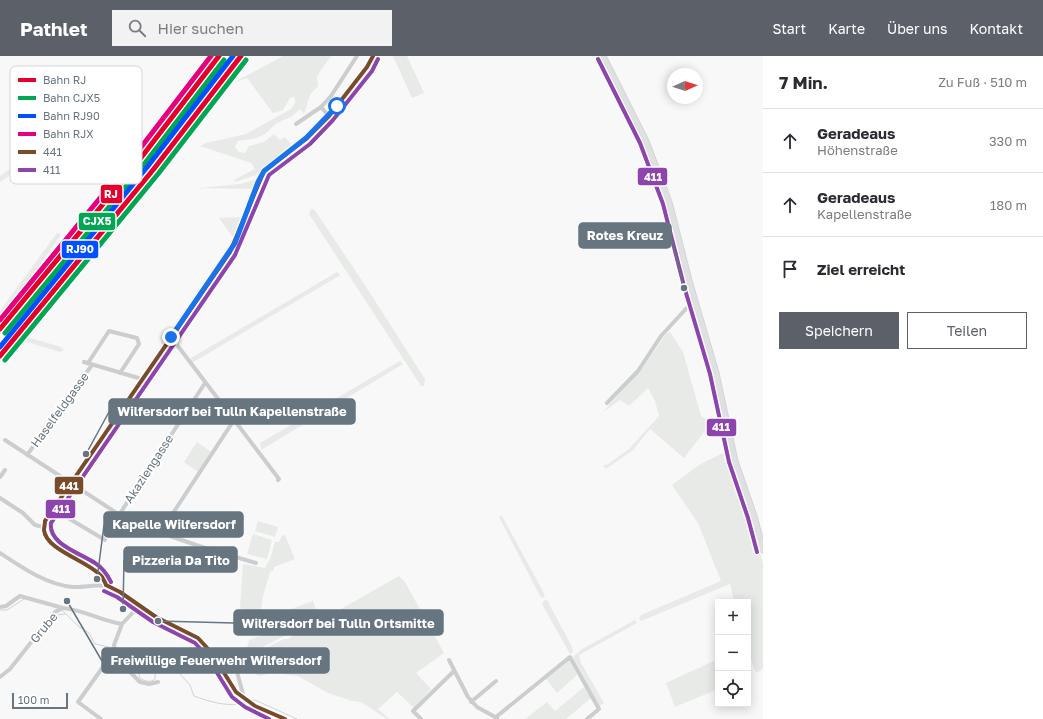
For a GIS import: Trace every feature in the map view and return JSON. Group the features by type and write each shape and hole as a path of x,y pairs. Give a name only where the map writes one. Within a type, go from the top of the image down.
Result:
{"main road":[{"path":"603,56 640,127 672,211 716,373 735,461 754,516 763,550"}],"street":[{"path":"296,124 321,107 331,96 357,56"},
{"path":"285,719 253,705 242,697 232,686 204,643 189,631 163,622 106,585 103,579 92,568 70,556 51,542 45,536 43,527 70,483 230,252 240,233 258,182 264,171 306,138 329,116 368,67 373,56"},
{"path":"321,107 329,116"},
{"path":"607,403 638,371 661,336 695,299"},
{"name":"Haselfeldgasse","path":"27,456 109,330 136,338 139,344 120,373"},
{"path":"171,337 278,480"},
{"name":"Haselfeldgasse","path":"88,363 142,379"},
{"name":"Akaziengasse","path":"119,515 205,383"},
{"path":"160,533 234,420"},
{"name":"Haselfeldgasse","path":"6,440 27,456 132,522 160,533 256,563"},
{"path":"0,477 5,470"},
{"path":"0,498 22,513 35,525 43,527"},
{"path":"53,509 105,540"},
{"path":"0,553 41,577 61,585 78,587 106,585"},
{"path":"0,607 6,606 20,596 62,608"},
{"path":"101,719 78,702 112,654 122,624 139,606"},
{"name":"Grube","path":"0,677 10,669 55,612 62,608 82,611 108,622 122,624"},
{"path":"112,654 140,682 149,684 158,682"},
{"path":"242,697 243,694 237,672 249,657"},
{"path":"449,660 453,672 471,702 497,718 570,657 599,709 587,719"},
{"path":"421,719 414,711 453,672"},
{"path":"471,702 496,681"}],"shaded area":[{"path":"283,56 331,56 317,76 318,86 310,95 304,114 300,109 291,117 277,123 265,134 257,138 238,141 235,147 239,152 245,153 249,146 264,142 274,134 280,140 285,137 291,144 256,175 235,182 234,180 255,169 251,163 200,146 206,143 246,134 291,109 295,103 295,97 290,98 283,110 273,113 247,78 233,83"},
{"path":"393,56 407,56 424,93 412,98"},
{"path":"10,169 10,175 0,182 0,176"},
{"path":"255,180 251,189 202,188 199,190 200,188 240,184"},
{"path":"314,209 425,379 424,386 421,386 309,214 310,210"},
{"path":"241,217 234,239 219,218"},
{"path":"57,233 60,233 61,235 0,322 0,311"},
{"path":"337,272 340,274 339,276 197,360 193,362 191,360 191,358"},
{"path":"0,329 61,347 64,350 60,352 0,334"},
{"path":"670,332 683,352 701,416 711,423 684,458 650,429 633,450 606,469 603,465 607,465 629,449 659,416 655,401 648,388 629,406 620,400 603,412 641,370 666,334"},
{"path":"400,361 403,364 261,450 260,443"},
{"path":"197,442 211,452 198,472 184,462"},
{"path":"729,450 750,514 763,564 763,669 756,673 751,660 751,599 733,599 730,584 641,621 639,618 641,615 721,581 698,523 672,485 699,465"},
{"path":"502,516 545,595 543,598 540,596 499,517"},
{"path":"258,521 278,527 275,537 255,531"},
{"path":"253,534 272,540 267,559 247,554"},
{"path":"285,535 295,559 274,567 274,570 270,572 263,596 260,617 280,613 313,601 319,618 249,654 247,648 249,640 276,630 272,618 258,623 248,635 254,612 244,611 240,608 243,564 265,568 270,559 275,542 279,542 282,536"},
{"path":"399,576 405,582 444,653 416,673 431,689 414,708 397,692 378,709 389,719 387,719 361,702 352,701 328,693 298,676 274,673 258,676 245,665 256,653 284,639 288,639"},
{"path":"545,600 547,600 571,645 573,652 570,654 542,604"},
{"path":"635,620 637,623 579,655 581,663 604,703 599,706 573,657 582,649"},
{"path":"715,660 715,690 675,707 666,683"},
{"path":"568,661 571,662 577,675 557,693 546,679"},
{"path":"584,687 591,698 566,719 525,719 547,702 555,711"}],"waterway":[{"path":"0,610 7,610 24,599"},
{"path":"62,610 78,626 89,633 95,644 113,648"},
{"path":"57,615 66,614"},
{"path":"116,648 126,653 130,664 132,667 137,667 140,678 144,680 149,681 155,679 155,674 158,670 176,671 190,685 194,696 213,702 227,704 240,704 247,702"},
{"path":"250,701 255,700 297,719"}],"rail line":[{"name":"RJX","path":"142,146 211,56"},
{"name":"RJ","path":"142,156 219,56"},
{"name":"RJ90","path":"142,173 233,56"},
{"name":"RJ","path":"142,183 241,56"},
{"name":"CJX5","path":"142,167 224,60"},
{"name":"CJX5","path":"5,360 158,174 246,60"},
{"name":"RJX","path":"0,320 112,184"},
{"name":"RJ","path":"0,329 120,184"},
{"name":"CJX5","path":"5,333 128,184"},
{"name":"RJ90","path":"0,347 133,184"},
{"name":"RJ","path":"0,356 141,184"}],"transit line":[{"name":"441","path":"106,585 102,577 96,571 52,544 44,530 45,521 230,252 264,171 306,139 329,116 367,67 373,56"},
{"name":"411","path":"111,582 108,576 98,565 66,547 54,537 51,530 51,523 235,255 269,175 310,144 333,120 372,71 378,59"},
{"name":"411","path":"598,59 640,143 663,204 684,286 710,374 729,462 748,518 757,552"},
{"name":"441","path":"106,585 120,592 156,617 198,638 211,652 236,692 255,706 285,719"},
{"name":"411","path":"104,591 117,597 153,622 195,643 206,655 232,697 245,707 269,719"}],"place":[{"name":"Rotes Kreuz","path":"684,288"},
{"name":"Wilfersdorf bei Tulln Kapellenstraße","path":"86,454"},
{"name":"Kapelle Wilfersdorf","path":"97,579"},
{"name":"Freiwillige Feuerwehr Wilfersdorf","path":"67,601"},
{"name":"Pizzeria Da Tito","path":"123,609"},
{"name":"Wilfersdorf bei Tulln Ortsmitte","path":"158,621"}],"route":[{"path":"171,337 230,252 240,233 250,201 264,171 306,138 329,116 337,106"}]}
